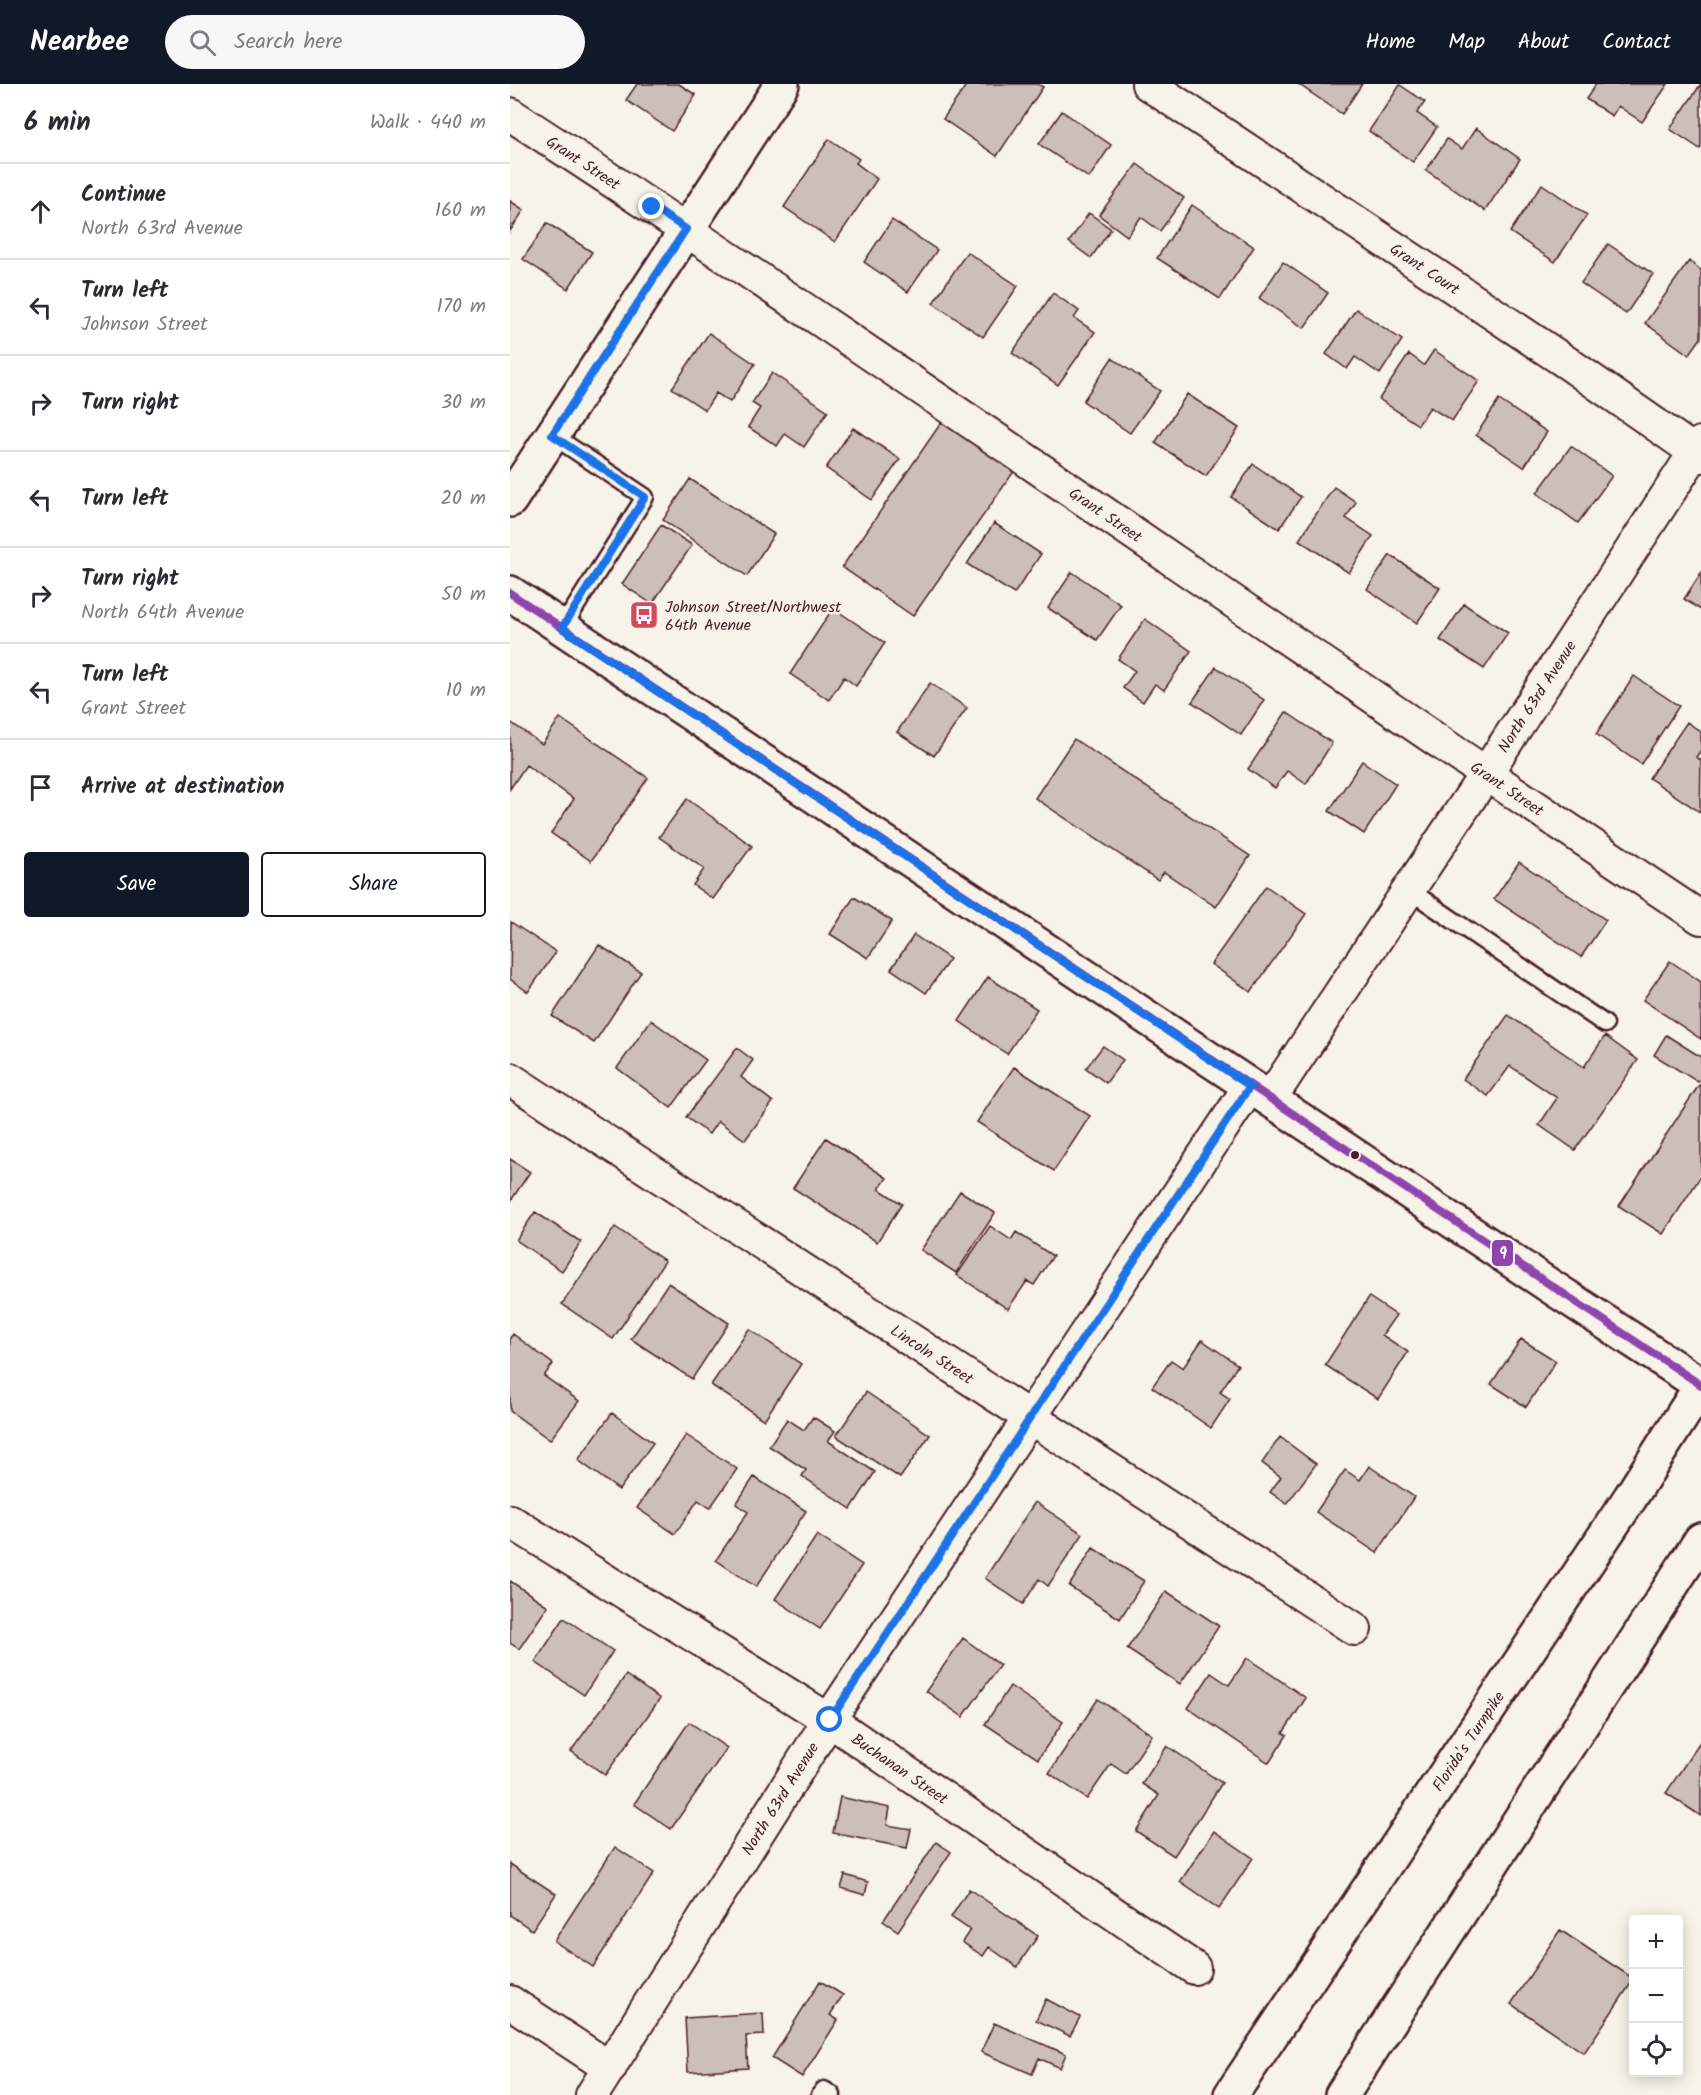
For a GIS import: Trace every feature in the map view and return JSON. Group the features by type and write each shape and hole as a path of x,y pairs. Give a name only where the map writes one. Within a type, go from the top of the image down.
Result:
{"main road":[{"path":"510,500 782,84"},
{"path":"510,593 1701,1385"},
{"name":"Florida's Turnpike","path":"1233,2090 1630,1498 1701,1385"},
{"path":"1342,2095 1701,1540"}],"street":[{"name":"Grant Court","path":"1148,84 1699,450"},
{"name":"Grant Street","path":"510,114 686,229 1485,775 1701,918"},
{"name":"North 63rd Avenue","path":"592,2095 830,1720 1029,1417 1260,1093 1409,890 1699,450"},
{"name":"Lincoln Street","path":"510,1079 1355,1629"},
{"name":"Buchanan Street","path":"510,1521 830,1720 1194,1968"},
{"path":"510,2002 610,2068"}],"lane":[{"path":"552,435 645,497 562,628"},
{"path":"1409,890 1605,1024"},
{"path":"820,2095 824,2090 832,2095"}],"building":[{"path":"637,84 679,84 696,95 672,131 626,100"},
{"path":"967,84 1038,84 1043,87 997,156 943,119"},
{"path":"1298,84 1362,84 1342,114"},
{"path":"1596,84 1668,84 1642,122 1618,106 1612,116 1586,99"},
{"path":"1701,84 1701,147 1700,149 1670,129"},
{"path":"1400,85 1425,102 1417,113 1437,127 1413,162 1369,131"},
{"path":"1062,111 1111,145 1089,178 1039,144"},
{"path":"1476,128 1520,159 1485,211 1426,170 1447,139 1462,149"},
{"path":"829,139 859,159 856,163 877,179 835,242 784,207"},
{"path":"1137,164 1184,198 1160,231 1141,217 1127,236 1099,215"},
{"path":"1542,184 1587,215 1555,262 1510,232"},
{"path":"510,201 524,210 510,231"},
{"path":"1192,205 1254,247 1220,299 1157,258"},
{"path":"1089,213 1111,229 1091,258 1069,242"},
{"path":"892,220 937,250 908,292 864,262"},
{"path":"547,223 592,252 568,289 523,259"},
{"path":"1608,244 1653,274 1626,314 1581,283"},
{"path":"967,252 1018,286 983,337 933,303"},
{"path":"1689,261 1701,270 1701,338 1689,355 1645,323"},
{"path":"1283,262 1328,293 1304,328 1259,298"},
{"path":"1053,293 1079,311 1074,318 1095,332 1058,385 1012,353"},
{"path":"1356,309 1402,340 1380,374 1355,357 1347,369 1326,354"},
{"path":"709,333 755,364 730,402 716,393 705,410 672,388"},
{"path":"1434,350 1479,381 1452,421 1430,407 1418,425 1379,399 1409,354 1424,365"},
{"path":"1112,358 1160,391 1130,433 1083,401"},
{"path":"772,373 828,411 804,447 785,434 777,446 748,427 760,408 752,403"},
{"path":"1187,394 1239,428 1206,476 1155,443"},
{"path":"1499,400 1547,432 1524,467 1476,435"},
{"path":"943,420 1015,470 913,616 842,567"},
{"path":"853,428 900,459 872,500 826,468"},
{"path":"1571,446 1612,476 1578,523 1537,493"},
{"path":"1253,464 1301,497 1279,529 1231,497"},
{"path":"690,479 774,534 747,576 663,520"},
{"path":"1334,487 1356,502 1346,518 1373,536 1349,573 1299,540"},
{"path":"994,523 1041,554 1014,594 967,564"},
{"path":"661,525 692,545 652,604 622,584"},
{"path":"1390,555 1440,588 1417,623 1367,589"},
{"path":"1072,572 1121,605 1097,640 1048,608"},
{"path":"1701,573 1701,610 1684,599"},
{"path":"1464,604 1508,633 1484,669 1440,640"},
{"path":"833,608 885,643 856,686 844,677 829,700 790,674"},
{"path":"1145,619 1191,651 1164,690 1155,684 1143,702 1123,688 1135,671 1118,659"},
{"path":"1216,667 1264,700 1241,735 1192,702"},
{"path":"1634,676 1679,706 1641,764 1596,734"},
{"path":"930,683 967,708 934,756 897,732"},
{"path":"1286,712 1332,743 1306,784 1287,771 1275,788 1248,769"},
{"path":"560,718 648,778 591,861 551,833 574,799 526,765 510,789 510,722 542,744"},
{"path":"1687,722 1701,732 1701,750 1696,757 1701,760 1700,812 1649,778"},
{"path":"1074,739 1250,856 1216,907 1164,872 1158,880 1035,798"},
{"path":"1362,761 1396,784 1364,834 1329,811"},
{"path":"687,799 752,846 713,899 693,885 704,869 659,837"},
{"path":"1519,862 1606,920 1581,957 1494,899"},
{"path":"1266,886 1306,914 1251,992 1211,964"},
{"path":"854,897 892,921 868,958 830,934"},
{"path":"511,922 556,952 528,992 510,979"},
{"path":"914,935 950,959 926,993 891,969"},
{"path":"599,945 641,972 594,1043 552,1016"},
{"path":"1670,961 1701,982 1701,1039 1643,1000"},
{"path":"988,977 1037,1009 1007,1054 959,1021"},
{"path":"1508,1015 1584,1067 1605,1036 1638,1060 1575,1150 1539,1125 1557,1098 1510,1066 1488,1096 1463,1079"},
{"path":"651,1020 706,1060 671,1108 617,1068"},
{"path":"1666,1035 1701,1057 1701,1077 1698,1082 1654,1055"},
{"path":"1103,1046 1123,1060 1106,1083 1086,1068"},
{"path":"737,1048 753,1060 741,1077 773,1102 745,1140 718,1121 709,1134 686,1117"},
{"path":"1014,1067 1090,1116 1054,1171 977,1122"},
{"path":"1699,1085 1701,1087 1701,1176 1663,1234 1619,1206"},
{"path":"826,1138 887,1178 879,1189 902,1204 877,1242 793,1188"},
{"path":"510,1159 530,1172 510,1202"},
{"path":"960,1191 995,1213 956,1273 921,1250"},
{"path":"535,1212 581,1242 562,1271 516,1240"},
{"path":"990,1226 1011,1240 1016,1232 1053,1256 1034,1285 1027,1281 1008,1309 957,1275"},
{"path":"615,1227 665,1261 613,1339 562,1304"},
{"path":"668,1283 729,1323 692,1379 631,1339"},
{"path":"1369,1297 1396,1315 1382,1335 1408,1352 1378,1399 1325,1365"},
{"path":"749,1329 801,1364 764,1420 711,1385"},
{"path":"513,1334 553,1364 544,1376 579,1401 550,1440 510,1411 510,1338"},
{"path":"1521,1339 1556,1361 1526,1407 1491,1384"},
{"path":"1202,1340 1238,1365 1220,1392 1230,1399 1211,1428 1152,1387 1171,1360 1183,1368"},
{"path":"866,1392 930,1435 900,1478 836,1436"},
{"path":"612,1413 653,1443 619,1490 578,1460"},
{"path":"813,1417 835,1431 828,1441 875,1472 851,1509 802,1476 806,1470 769,1446 787,1419 804,1430"},
{"path":"686,1435 737,1469 710,1508 698,1500 675,1534 637,1508"},
{"path":"1280,1437 1316,1464 1287,1504 1270,1492 1281,1477 1262,1463"},
{"path":"1369,1466 1414,1497 1377,1553 1316,1512 1345,1470 1360,1480"},
{"path":"754,1477 806,1511 756,1587 716,1560 748,1512 736,1504"},
{"path":"1035,1502 1083,1534 1048,1586 1039,1579 1023,1604 985,1578"},
{"path":"817,1535 862,1565 820,1629 775,1599"},
{"path":"1093,1548 1144,1581 1120,1619 1069,1586"},
{"path":"510,1581 548,1606 519,1649 510,1643"},
{"path":"1166,1591 1219,1626 1180,1684 1127,1649"},
{"path":"564,1618 613,1651 584,1695 535,1662"},
{"path":"963,1638 1000,1665 963,1717 926,1691"},
{"path":"1247,1658 1306,1698 1283,1733 1287,1735 1269,1763 1188,1708 1211,1673 1229,1685"},
{"path":"626,1675 660,1699 605,1775 571,1751"},
{"path":"1010,1686 1063,1722 1038,1759 985,1724"},
{"path":"1098,1699 1152,1735 1126,1774 1111,1764 1087,1799 1049,1773"},
{"path":"689,1722 727,1748 671,1829 634,1804"},
{"path":"1701,1740 1701,1816 1666,1793"},
{"path":"1167,1746 1222,1783 1174,1856 1136,1831 1159,1795 1142,1784"},
{"path":"840,1797 890,1808 887,1825 911,1829 907,1848 833,1833"},
{"path":"1214,1831 1253,1858 1219,1909 1180,1882"},
{"path":"936,1842 951,1852 898,1931 883,1921"},
{"path":"615,1847 654,1873 593,1967 554,1941"},
{"path":"510,1864 556,1894 532,1930 510,1915"},
{"path":"845,1875 868,1882 865,1895 841,1888"},
{"path":"969,1889 1038,1936 1017,1967 989,1947 983,1956 962,1942 970,1930 951,1917"},
{"path":"1560,1930 1629,1976 1629,1986 1584,2053 1511,2004"},
{"path":"820,1981 843,1995 830,2015 838,2020 802,2077 772,2058"},
{"path":"1046,1999 1080,2017 1070,2036 1036,2020"},
{"path":"763,2013 764,2035 746,2036 748,2068 688,2072 685,2018"},
{"path":"994,2023 1066,2054 1060,2068 1039,2058 1032,2074 981,2052"}],"transit line":[{"name":"9","path":"510,593 1701,1385"}],"place":[{"name":"Johnson Street/Northwest 64th Avenue","path":"644,615"}],"route":[{"path":"652,207 686,229 552,435 645,497 562,628 1250,1086 830,1720"}]}
